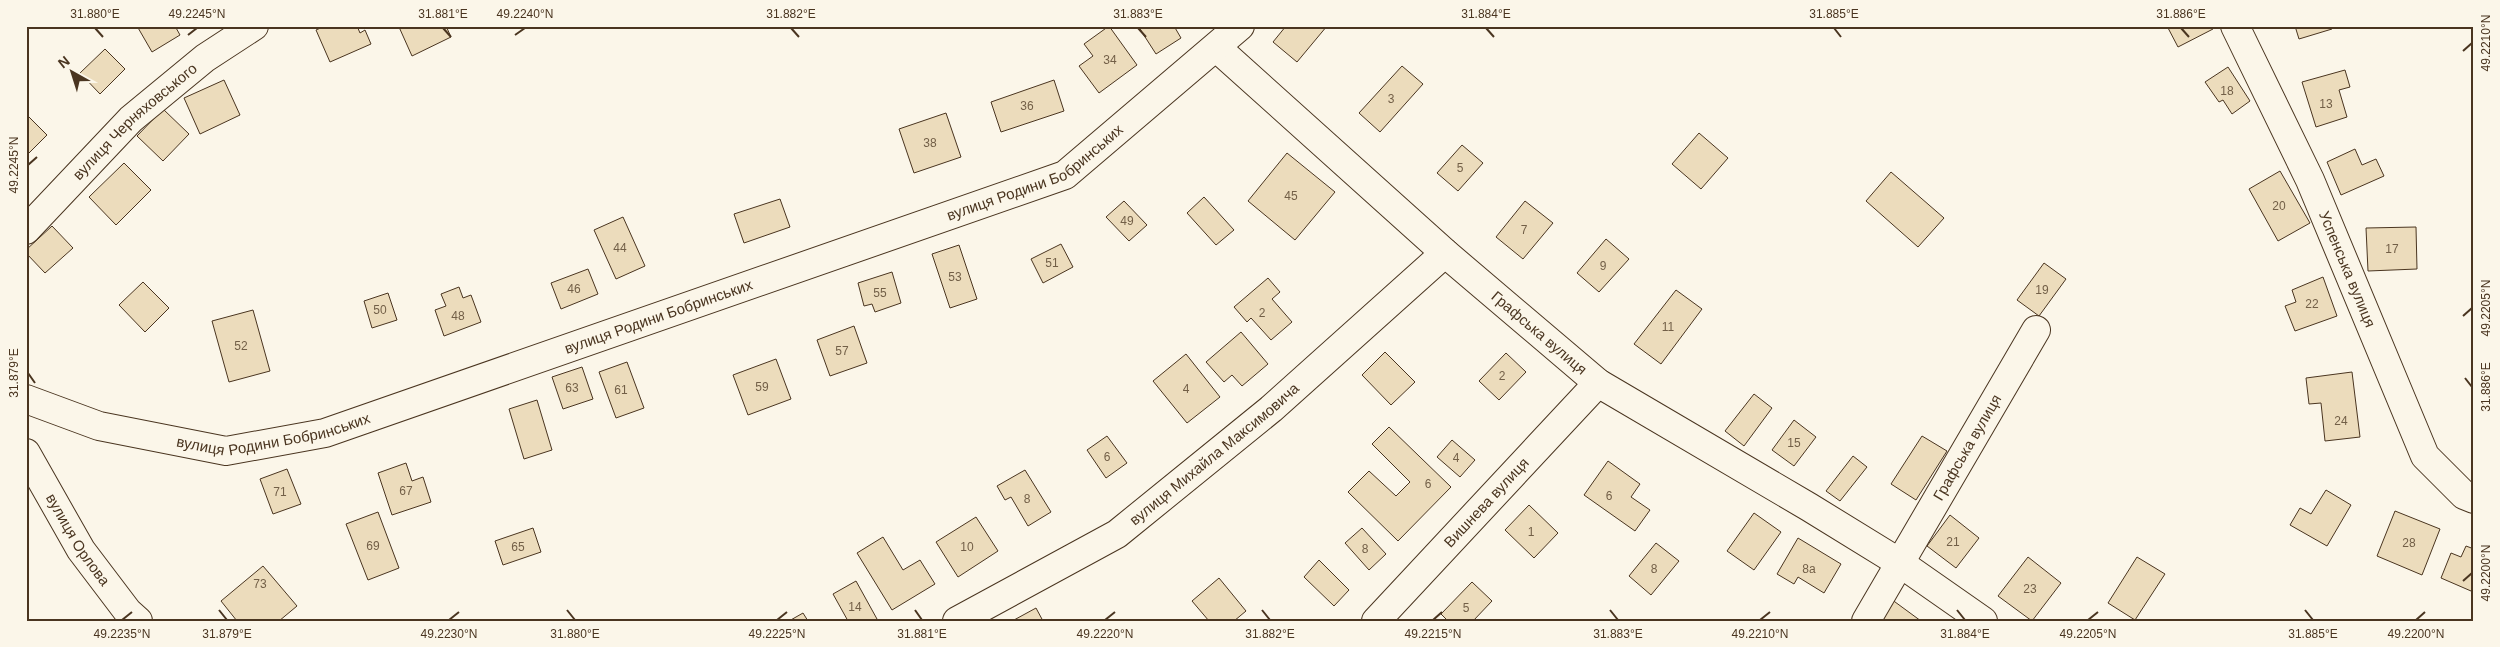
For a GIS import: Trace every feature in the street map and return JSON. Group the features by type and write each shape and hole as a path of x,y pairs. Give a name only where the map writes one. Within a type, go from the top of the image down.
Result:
{"street":[{"name":"вулиця Черняховського","path":"26,230 131,119 205,58 254,26"},
{"name":"вулиця Родини Бобринських","path":"26,399 99,426 226,451 325,433 1065,175 1218,48 1240,26"},
{"name":"Успенська вулиця","path":"2235,26 2310,180 2425,456 2464,495 2474,499"},
{"name":"Графська вулиця","path":"1218,48 1445,253 1598,383 1809,507 1900,564 1983,621"},
{"name":"вулиця Михайла Максимовича","path":"957,621 1117,534 1271,409 1445,253"},
{"name":"Графська вулиця","path":"1866,621 2036,330"},
{"name":"Вишнева вулиця","path":"1376,621 1598,383"},
{"name":"вулиця Орлова","path":"26,454 81,550 128,612 138,621"}],"building":[{"path":"137,26 175,26 180,35 152,52"},
{"path":"325,26 357,26 360,33 365,30 371,44 330,62 316,30"},
{"path":"446,26 451,37 412,56 399,27"},
{"path":"1109,26 1137,65 1099,93 1079,66 1093,56 1084,44"},
{"path":"1138,26 1174,26 1181,38 1156,54"},
{"path":"1286,26 1327,26 1297,62 1273,42"},
{"path":"2167,26 2211,26 2213,29 2178,47"},
{"path":"2295,26 2332,26 2332,29 2299,39"},
{"path":"105,49 125,69 100,94 80,73"},
{"path":"1402,66 1423,84 1380,132 1359,113"},
{"path":"2228,67 2250,101 2232,114 2223,100 2219,102 2205,82"},
{"path":"2345,70 2350,87 2339,90 2347,117 2316,127 2302,82"},
{"path":"224,80 240,115 200,134 184,98"},
{"path":"1054,80 1064,111 1001,132 991,102"},
{"path":"163,109 189,134 163,161 137,136"},
{"path":"946,113 961,157 914,173 899,129"},
{"path":"29,117 47,135 26,156 26,119"},
{"path":"1699,133 1728,158 1701,189 1672,164"},
{"path":"1462,145 1483,163 1458,191 1437,173"},
{"path":"2355,149 2362,165 2376,159 2384,176 2341,195 2327,162"},
{"path":"1287,153 1335,192 1295,240 1248,201"},
{"path":"124,163 151,190 116,225 89,197"},
{"path":"2280,171 2310,223 2278,241 2249,189"},
{"path":"1891,172 1944,218 1918,247 1866,201"},
{"path":"1204,197 1234,230 1216,245 1187,213"},
{"path":"780,199 790,227 744,243 734,214"},
{"path":"1124,201 1147,225 1129,241 1106,217"},
{"path":"1525,201 1553,223 1523,259 1496,237"},
{"path":"623,217 645,266 616,279 594,230"},
{"path":"52,226 73,248 45,273 26,253 26,250"},
{"path":"2416,227 2417,269 2368,271 2366,228"},
{"path":"1606,239 1629,259 1599,292 1577,273"},
{"path":"1061,244 1073,267 1043,283 1031,259"},
{"path":"959,245 977,299 950,308 932,254"},
{"path":"2044,263 2066,279 2039,316 2017,300"},
{"path":"588,269 598,294 561,309 551,283"},
{"path":"892,272 901,303 875,312 872,304 864,306 858,283"},
{"path":"2323,277 2337,316 2295,331 2285,306 2296,302 2292,290"},
{"path":"1268,278 1280,292 1272,299 1292,322 1271,340 1251,318 1247,322 1234,307"},
{"path":"143,282 169,308 145,332 119,305"},
{"path":"459,287 463,298 471,295 481,322 444,336 435,310 446,306 441,294"},
{"path":"1676,290 1702,309 1661,364 1634,344"},
{"path":"388,293 397,320 372,328 364,301"},
{"path":"253,310 270,371 229,382 212,321"},
{"path":"854,326 867,363 830,376 817,340"},
{"path":"1241,332 1268,364 1242,386 1232,375 1224,382 1206,362"},
{"path":"1385,352 1415,382 1391,405 1362,375"},
{"path":"1506,353 1526,372 1499,400 1479,381"},
{"path":"1186,354 1220,397 1187,423 1153,381"},
{"path":"776,359 791,399 748,415 733,375"},
{"path":"627,362 644,408 616,418 599,372"},
{"path":"582,367 593,399 563,409 552,377"},
{"path":"2352,372 2360,437 2325,441 2321,403 2309,404 2306,378"},
{"path":"1754,394 1772,408 1744,446 1725,431"},
{"path":"537,400 552,450 524,459 509,409"},
{"path":"1794,420 1816,437 1794,466 1772,450"},
{"path":"1389,427 1451,487 1398,541 1348,492 1369,471 1396,496 1410,482 1372,444"},
{"path":"1107,436 1127,463 1106,478 1087,450"},
{"path":"1922,436 1947,451 1916,500 1891,484"},
{"path":"1452,440 1475,460 1460,477 1437,457"},
{"path":"1853,456 1867,467 1840,501 1826,491"},
{"path":"1608,461 1640,484 1631,497 1650,510 1635,531 1584,495"},
{"path":"406,463 412,481 423,477 431,502 392,515 378,473"},
{"path":"287,469 301,504 273,514 260,479"},
{"path":"1025,470 1051,512 1028,526 1011,497 1005,500 997,486"},
{"path":"2326,490 2351,505 2327,546 2290,525 2300,508 2311,514"},
{"path":"1529,505 1558,533 1534,558 1505,530"},
{"path":"2395,511 2440,529 2422,575 2377,556"},
{"path":"378,512 399,568 368,580 346,524"},
{"path":"1754,513 1781,532 1754,570 1727,551"},
{"path":"1950,515 1979,538 1956,568 1927,546"},
{"path":"976,517 998,551 958,577 936,542"},
{"path":"533,528 541,552 503,565 495,541"},
{"path":"1362,528 1386,554 1369,570 1345,543"},
{"path":"883,537 903,570 920,560 935,584 892,610 857,553"},
{"path":"1798,538 1841,564 1824,593 1798,577 1794,584 1777,574"},
{"path":"1656,543 1679,561 1651,595 1629,576"},
{"path":"2466,546 2474,549 2474,586 2471,591 2441,578 2451,553 2461,557"},
{"path":"2028,557 2061,583 2032,621 1998,596"},
{"path":"2137,557 2165,574 2135,620 2108,603"},
{"path":"1319,560 1349,590 1334,606 1304,577"},
{"path":"263,566 297,606 279,621 237,621 221,601"},
{"path":"1219,578 1246,611 1234,621 1209,621 1192,601"},
{"path":"856,581 877,619 874,621 848,621 833,594"},
{"path":"1472,582 1492,601 1473,621 1448,621 1441,614"},
{"path":"1891,599 1921,621 1875,621"},
{"path":"1036,608 1043,621 1014,621 1014,620"},
{"path":"803,613 808,621 789,621"}]}
